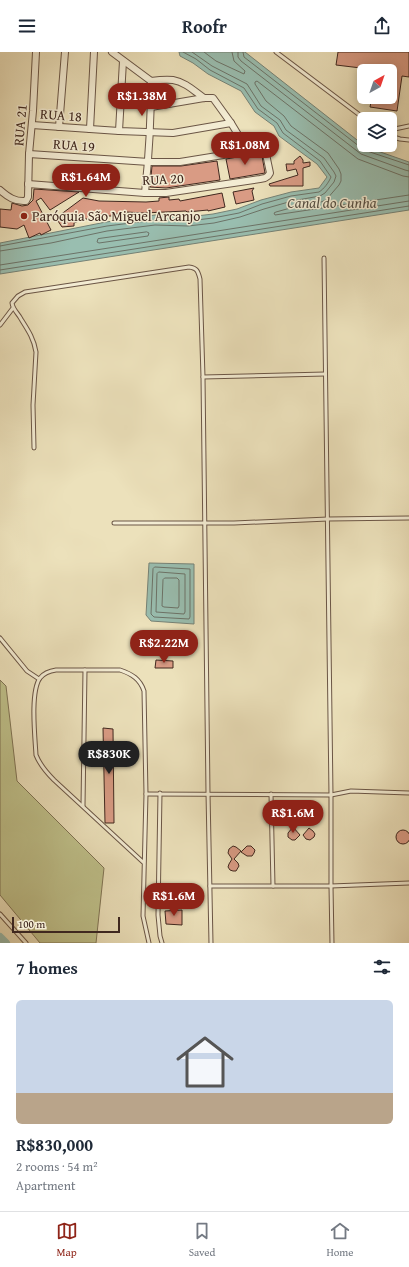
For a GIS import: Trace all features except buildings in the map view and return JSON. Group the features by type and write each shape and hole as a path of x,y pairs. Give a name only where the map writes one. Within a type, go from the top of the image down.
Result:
{"street":[{"name":"RUA 21","path":"0,190 14,200 26,201 27,199 36,52"},
{"path":"59,127 65,52"},
{"path":"90,129 94,52"},
{"path":"112,52 151,81 177,81 204,98"},
{"path":"119,131 123,61"},
{"path":"145,193 150,133 151,81"},
{"path":"151,107 210,98 214,100 231,123 248,151"},
{"name":"RUA 18","path":"32,125 173,134 231,123"},
{"name":"RUA 19","path":"29,154 148,162 180,162 260,150"},
{"name":"RUA 20","path":"28,184 145,193 166,193 265,178 270,173 269,166 266,154 260,150"}],"lane":[{"path":"276,52 357,112"},
{"path":"397,129 409,126"},
{"path":"397,138 409,140"},
{"path":"324,258 332,795 332,943"},
{"path":"34,448 36,352 35,343 22,319 13,308 12,303 18,296 24,292 189,267 195,268 200,278 204,377 211,943"},
{"path":"0,325 13,308"},
{"path":"204,377 325,374"},
{"path":"114,523 234,523 328,519 409,518"},
{"path":"0,638 27,671 39,679"},
{"path":"83,807 85,670"},
{"path":"144,863 44,770 36,755 35,691 39,679 49,671 120,670 129,674 141,684 144,691 146,794 143,916 147,943"},
{"path":"146,794 208,793 332,795 351,791 409,793"},
{"path":"160,794 158,915 162,943"},
{"path":"270,794 273,886"},
{"path":"210,886 331,886 409,882"},
{"path":"0,914 26,943"}],"green space":[{"path":"0,680 6,686 17,781 104,868 96,943 40,943 0,895"}],"water":[{"name":"Canal do Cunha","path":"179,52 245,52 357,140 357,152 380,152 409,162 409,210 0,274 0,243 106,222 155,215 188,217 213,214 237,209 261,200 291,192 319,188 327,177 317,164 279,136 274,126 255,112 241,91 208,74 180,56"},
{"path":"149,563 194,564 194,624 151,621 146,615"}],"waterway":[{"path":"0,937 6,943"}],"place":[{"name":"Paróquia São Miguel Arcanjo","path":"24,216"}]}
